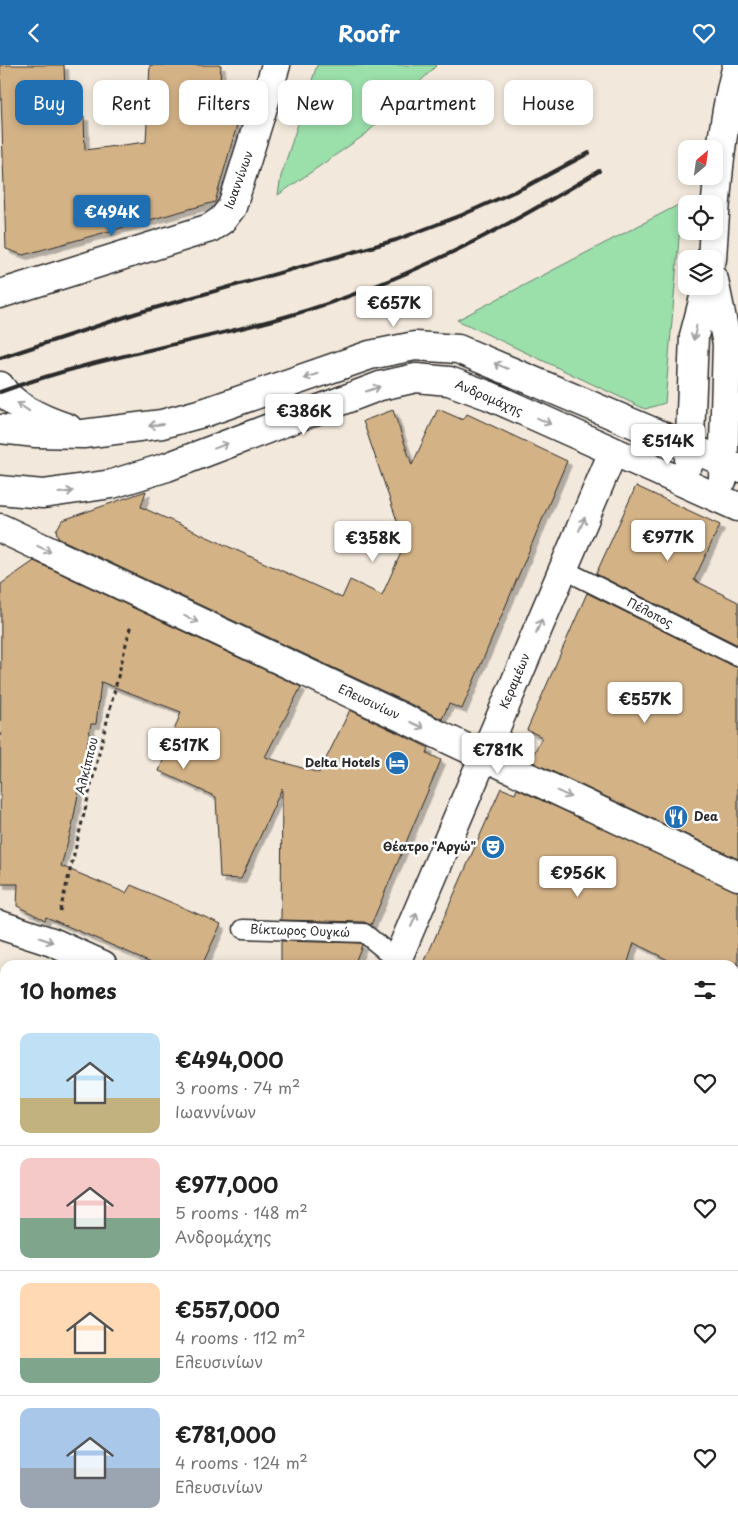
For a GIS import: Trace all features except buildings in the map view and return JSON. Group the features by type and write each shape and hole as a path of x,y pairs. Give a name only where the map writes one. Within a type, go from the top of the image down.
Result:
{"street":[{"name":"Ιωαννίνων","path":"3,297 210,228 222,220 232,207 276,65"},
{"path":"713,250 719,169 727,108 737,65"},
{"path":"688,485 694,336 705,295"},
{"path":"717,295 727,344 731,465 730,504"},
{"path":"0,429 36,433 83,434 162,424 206,412 370,355 415,346 458,349 731,465"},
{"name":"Ανδρομάχης","path":"0,490 43,495 112,484 167,467 380,386 416,378 449,381 490,396 730,504"},
{"path":"0,385 23,407 52,423 83,434"},
{"name":"Κεραμέων","path":"400,960 483,756 613,452"},
{"name":"Ελευσινίων","path":"0,528 738,876"},
{"path":"0,925 52,942 92,960"}],"lane":[{"name":"Πέλοπος","path":"563,569 738,657"},
{"name":"Βίκτωρος Ουγκώ","path":"243,929 364,933 396,960"}],"path":[{"name":"Αλκίππου","path":"52,942 139,594"}],"green space":[{"path":"317,65 437,65 422,80 362,80 362,125 375,125 366,134 278,195 281,176 298,125 352,125 352,80 312,80"},
{"path":"678,205 679,240 665,403 645,409 457,320"}],"railway":[{"path":"0,358 137,313 396,240 462,215 527,186 589,153"},
{"path":"0,392 107,360 288,316 370,288 409,272 487,235 599,171"}],"place":[{"name":"Delta Hotels","path":"397,763"},
{"name":"Dea","path":"676,817"},
{"name":"Θέατρο \"Αργώ\"","path":"493,847"}]}
